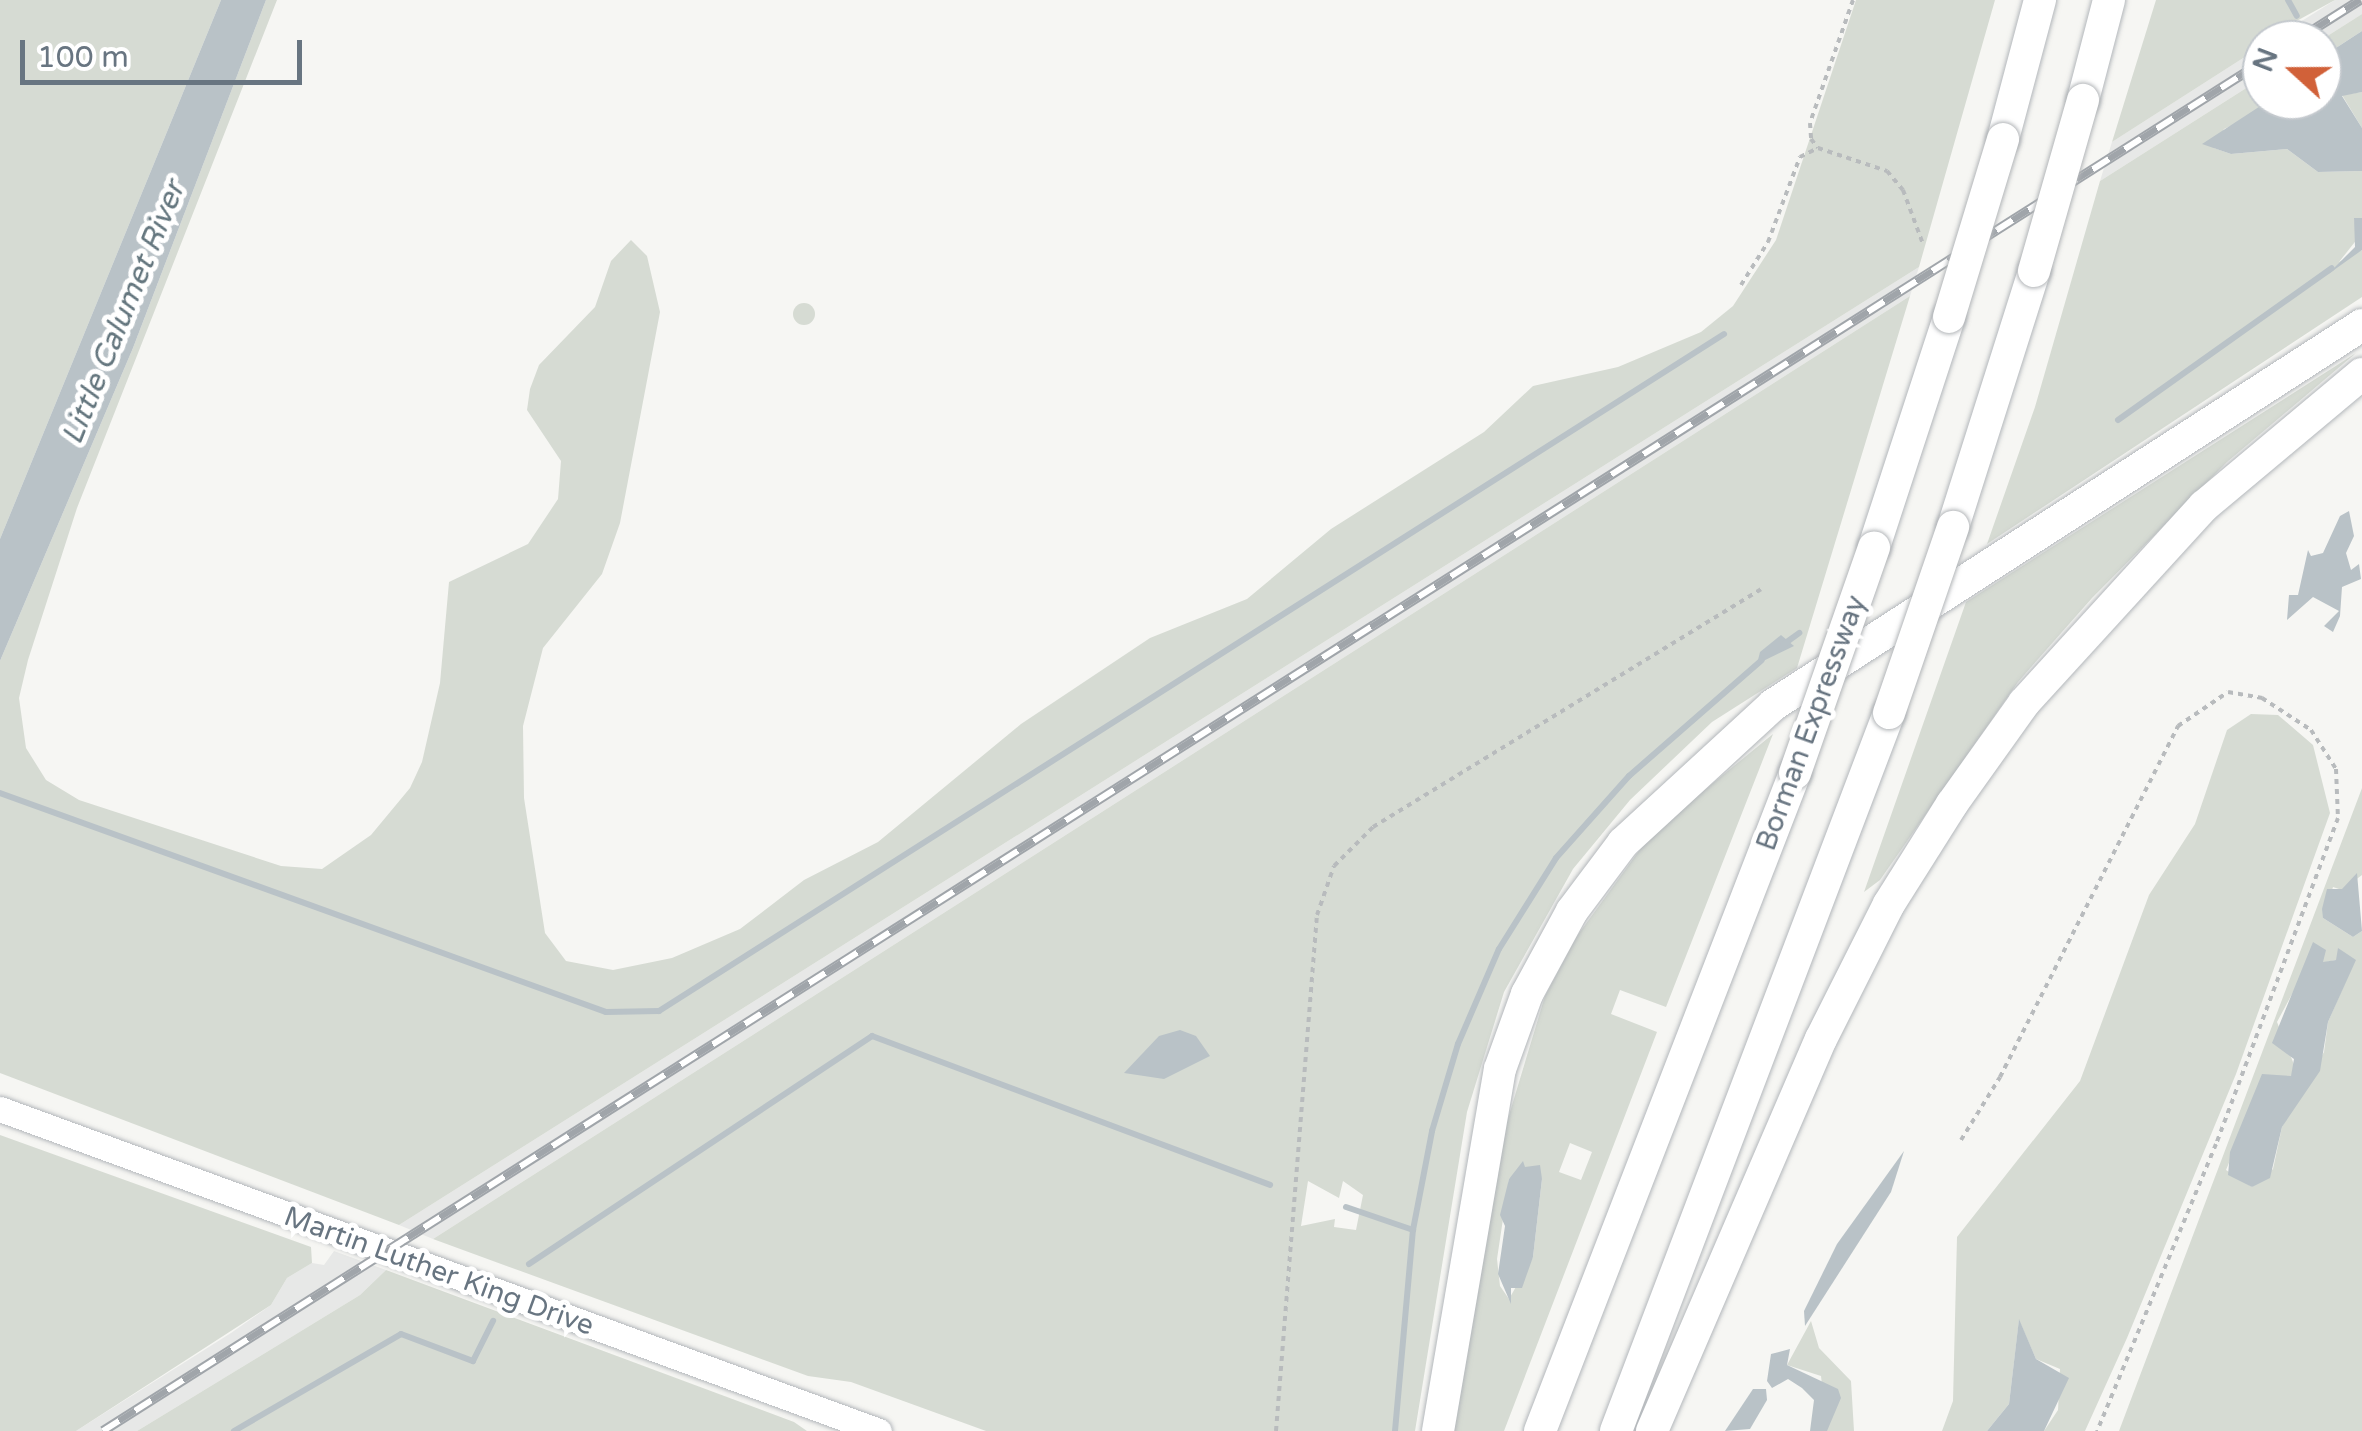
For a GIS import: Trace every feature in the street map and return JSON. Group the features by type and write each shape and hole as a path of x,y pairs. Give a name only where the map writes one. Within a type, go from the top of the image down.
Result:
{"highway":[{"path":"2003,139 2026,0"},
{"name":"Borman Expressway","path":"1540,1431 1796,773 1949,316 2040,0"},
{"path":"1616,1431 1888,713 1953,527 2034,272 2110,0"},
{"path":"1438,1431 1500,1070 1545,960 1623,844 1773,705 2362,325"},
{"path":"1652,1431 1821,1039 1889,904 1952,804 2024,703 2204,506 2362,374"}],"main road":[{"name":"Martin Luther King Drive","path":"0,1109 879,1431"}],"path":[{"path":"1818,148 1810,122 1853,0"},
{"path":"1741,285 1772,232 1800,158 1818,148 1887,171 1902,190 1923,244"},
{"path":"1276,1431 1317,916 1334,866 1373,827 1761,589"},
{"path":"1961,1140 2000,1077 2178,726 2228,692 2262,698 2311,730 2336,769 2338,818 2216,1144 2098,1431"}],"shaded area":[{"path":"0,0 221,0 0,539"},
{"path":"266,0 277,0 77,508 28,660 19,698 26,748 46,780 79,800 281,866 322,869 371,835 410,788 422,762 440,683 449,582 528,544 558,499 561,461 527,410 530,389 539,365 595,307 611,261 631,240 647,256 660,312 620,523 602,574 543,648 523,726 524,798 545,933 566,961 613,970 672,958 740,929 804,880 878,842 1021,724 1150,638 1247,599 1331,529 1484,432 1533,386 1618,367 1701,332 1733,306 1776,240 1856,0 1995,0 1919,267 399,1225 0,1073 0,661 133,348"},
{"path":"2156,0 2335,0 2298,20 2242,20 2242,59 2112,142"},
{"path":"2335,0 2362,0 2362,14 2342,27 2342,20 2304,20"},
{"path":"2362,14 2362,31 2342,44 2342,27"},
{"path":"2242,59 2242,91 2100,181 2112,142"},
{"path":"2242,91 2243,120 2224,129 2214,148 2231,154 2287,149 2318,172 2362,171 2362,218 2354,219 2358,238 2339,262 2362,250 2362,297 1987,544 2035,407 2100,181"},
{"path":"2362,92 2362,128 2342,95"},
{"path":"1919,267 1910,296 433,1239 399,1225"},
{"path":"1910,296 1797,668 1712,722 1630,800 1573,869 1504,992 1467,1112 1415,1431 986,1431 851,1382 808,1376 433,1239","holes":["1308,1181 1339,1198 1343,1181 1363,1195 1356,1230 1334,1227 1335,1219 1301,1226"]},
{"path":"804,303 812,306 812,322 804,325 796,322 793,314 796,306"},
{"path":"2356,353 2227,462 2092,598 2018,682 1880,880 1864,892 1966,602"},
{"path":"2251,714 2278,715 2313,745 2330,813 2236,1074 2127,1338 2085,1431 2044,1431 2058,1410 2060,1369 2036,1359 2019,1320 2009,1404 1987,1431 1942,1431 1953,1401 1957,1237 2080,1081 2149,895 2195,824 2227,730"},
{"path":"1773,734 1666,1007 1620,990 1611,1014 1657,1032 1504,1431 1453,1431 1500,1145 1545,996 1577,936 1652,833","holes":["1570,1143 1592,1152 1581,1180 1559,1172","1525,1167 1534,1167 1542,1179 1533,1257 1509,1299 1500,1286 1497,1259 1509,1179"]},
{"path":"2362,788 2362,875 2342,890 2333,887 2323,918 2353,937 2362,931 2362,1431 2119,1431","holes":["2355,960 2328,1022 2324,1052 2282,1127 2273,1169 2252,1187 2226,1170 2263,1081 2291,1077 2295,1067 2277,1022 2307,966"]},
{"path":"0,1135 311,1247 312,1263 287,1278 271,1305 76,1431 0,1431"},
{"path":"334,1251 386,1270 360,1295 137,1431 76,1431 231,1333 271,1305 287,1278 312,1263 324,1265"},
{"path":"386,1270 794,1422 807,1431 137,1431 360,1295"},
{"path":"1811,1321 1819,1348 1851,1381 1854,1431 1827,1431 1821,1376 1787,1365"}],"water":[{"name":"Little Calumet River","path":"221,0 266,0 133,348 0,661 0,539"},
{"path":"2362,31 2362,92 2342,96 2342,44"},
{"path":"2342,96 2362,128 2362,171 2318,172 2287,149 2231,154 2202,144 2242,118 2342,120"},
{"path":"2354,218 2362,218 2362,250 2327,275 2355,247"},
{"path":"2349,511 2354,536 2346,553 2351,570 2359,564 2361,579 2342,587 2340,616 2333,632 2324,626 2339,611 2313,597 2287,620 2289,595 2298,595 2308,550 2311,556 2323,553 2340,516"},
{"path":"1781,635 1794,646 1757,664 1760,652"},
{"path":"2357,873 2362,931 2353,937 2323,918 2322,909 2327,889 2342,889"},
{"path":"2313,942 2326,950 2323,962 2336,960 2338,948 2356,960 2328,1022 2320,1071 2282,1127 2270,1178 2252,1187 2228,1175 2230,1152 2262,1074 2291,1076 2294,1059 2272,1043"},
{"path":"1180,1030 1196,1036 1210,1056 1164,1079 1124,1073 1159,1036"},
{"path":"1904,1151 1891,1192 1805,1326 1804,1311 1837,1244"},
{"path":"1523,1161 1525,1167 1540,1165 1542,1179 1533,1257 1522,1288 1511,1288 1511,1304 1498,1274 1505,1226 1500,1215 1509,1179"},
{"path":"2019,1319 2036,1359 2069,1378 2044,1431 1987,1431 2009,1404"},
{"path":"1790,1349 1787,1365 1838,1389 1841,1398 1827,1431 1810,1431 1814,1400 1802,1388 1788,1379 1772,1388 1767,1381 1771,1354"},
{"path":"1753,1389 1766,1389 1767,1400 1750,1429 1725,1431"}],"waterway":[{"path":"2288,0 2297,16"},
{"path":"2118,420 2332,268"},
{"path":"0,793 606,1012 659,1011 1724,334"},
{"path":"1784,644 1799,633"},
{"path":"1395,1431 1413,1230 1432,1131 1458,1044 1499,949 1556,858 1629,776 1762,660"},
{"path":"529,1264 872,1036 1270,1185"},
{"path":"1346,1207 1413,1230"},
{"path":"234,1431 401,1334 473,1361 493,1321"}],"railway":[{"path":"2328,20 2360,0"},
{"path":"103,1431 2242,75"}]}
